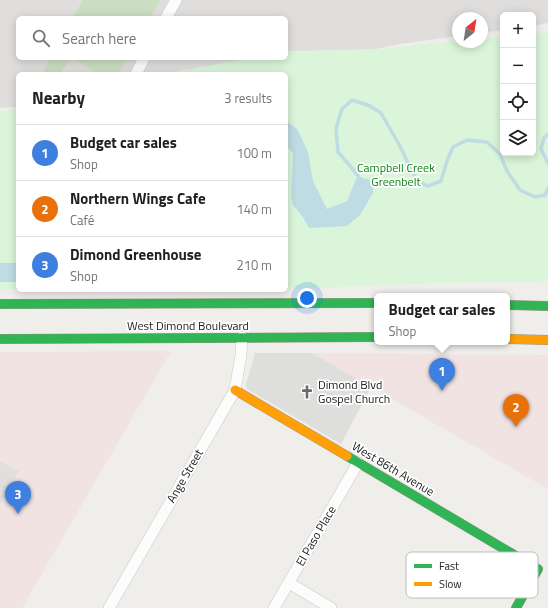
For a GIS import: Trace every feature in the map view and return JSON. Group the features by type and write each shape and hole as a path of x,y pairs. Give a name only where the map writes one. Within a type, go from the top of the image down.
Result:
{"main road":[{"name":"West Dimond Boulevard","path":"0,304 374,303"},
{"path":"510,304 548,306"},
{"name":"West Dimond Boulevard","path":"0,339 374,337"},
{"path":"510,339 548,340"},
{"name":"West 86th Avenue","path":"235,390 509,552"},
{"name":"West 86th Avenue","path":"516,608 522,598"}],"street":[{"path":"167,16 176,0"},
{"path":"137,72 143,60"},
{"name":"Ange Street","path":"109,608 235,390 241,355 242,337"},
{"name":"El Paso Place","path":"274,608 358,463"},
{"path":"289,583 331,608"}],"shaded area":[{"path":"0,0 548,0 548,23 536,25 536,12 500,12 500,30 488,32 488,12 452,12 452,37 400,44 264,72 16,72 16,107 0,108"},
{"path":"171,351 22,608 0,608 0,352"},
{"path":"255,353 312,353 371,387 341,444 247,389 246,384"},
{"path":"312,353 548,355 548,489"},
{"path":"264,355 302,355 300,364 272,366 268,393 258,387"},
{"path":"338,378 365,393 341,437 313,421"},
{"path":"0,461 19,471 0,504"}],"green space":[{"path":"83,0 160,0 151,16 73,16"},
{"name":"Campbell Creek Greenbelt","path":"548,32 548,282 438,283 288,289 288,72 174,72 241,60 288,60 288,52 290,51 378,49 452,42 452,48 488,48 488,38 500,37 500,156 536,156 536,34"},
{"path":"50,60 70,60 61,72 43,72"},
{"path":"76,60 126,60 119,72 95,72"},
{"path":"16,108 16,289 0,289 0,112"}],"water":[{"path":"288,122 297,129 308,152 313,181 327,209 347,201 357,177 373,180 373,193 360,215 347,226 309,228 303,217 293,205 291,196 293,154 288,147"},
{"path":"0,263 16,263 16,282 0,282"}],"waterway":[{"path":"361,180 338,152 336,128 342,109 352,100 368,105 381,113 418,182 428,186 441,181 453,147 467,140 487,142 500,154 507,171 520,190 535,197 545,195 548,188"},
{"path":"548,134 544,138 541,149 548,163"}],"traffic: fast":[{"path":"0,304 374,303"},
{"path":"510,305 548,306"},
{"path":"0,339 374,337"},
{"path":"347,456 509,552"},
{"path":"516,608 522,598"}],"traffic: slow":[{"path":"510,339 548,340"},
{"path":"235,390 347,456"}],"place":[{"name":"Budget car sales","path":"442,391"},
{"name":"Dimond Blvd Gospel Church","path":"307,392"},
{"name":"Northern Wings Cafe","path":"516,427"},
{"name":"Dimond Greenhouse","path":"18,514"}]}
